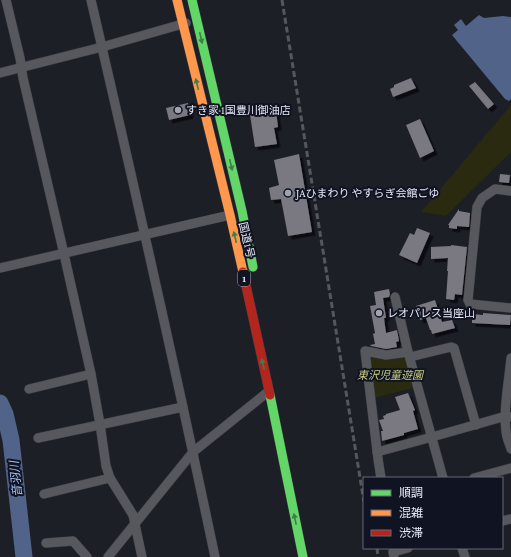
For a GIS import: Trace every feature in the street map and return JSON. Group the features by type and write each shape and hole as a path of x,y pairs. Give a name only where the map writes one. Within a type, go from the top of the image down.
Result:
{"highway":[{"name":"国道1号","path":"177,0 230,215 269,391 303,557"},
{"name":"国道1号","path":"192,0 242,211 254,273"}],"street":[{"path":"6,0 20,58 22,78 91,374 106,466 110,478 133,515 142,557"},
{"path":"91,0 145,235 215,557"},
{"path":"0,73 102,47 197,20"},
{"path":"511,191 495,189 482,198 477,207 468,300 470,304 511,308"},
{"path":"0,268 230,215"},
{"path":"395,297 443,477"},
{"path":"381,477 365,351 386,355 409,354 451,347 454,348 476,425"},
{"path":"511,358 508,416 506,426 507,437 511,448"},
{"path":"29,389 91,374"},
{"path":"108,557 193,452 269,391"},
{"path":"38,438 183,407"},
{"path":"377,452 508,416"},
{"path":"478,477 511,468"},
{"path":"44,494 110,478"},
{"path":"46,543 73,541 87,557"},
{"path":"393,552 404,549"}],"green space":[{"path":"511,105 511,152 446,216 421,212"},
{"name":"東沢児童遊園","path":"370,353 404,355 413,388 374,398"}],"water":[{"path":"479,15 484,18 503,16 511,17 511,99 509,101 505,99 452,35 458,30 454,25 461,19 466,26"}],"building":[{"path":"411,78 416,88 393,97 390,89 394,87 394,85"},
{"path":"475,82 494,104 488,109 469,86"},
{"name":"すき家 1国豊川御油店","path":"188,103 190,115 169,120 166,108"},
{"path":"276,111 278,127 274,128 277,144 255,147 250,115"},
{"path":"420,119 434,151 420,158 406,125"},
{"name":"JAひまわり やすらぎ会館ごゆ","path":"299,154 312,232 288,236 281,199 271,200 269,188 279,185 274,160"},
{"path":"500,174 510,175 509,183 499,182"},
{"path":"459,209 459,211 470,213 469,227 457,226 457,229 449,228 448,225"},
{"path":"417,228 430,233 417,263 399,255 410,233 414,235"},
{"path":"451,245 467,247 462,295 455,294 454,300 446,299 448,258 431,259 431,247"},
{"path":"389,289 389,297 383,298 386,318 384,318 386,333 397,330 399,341 396,342 397,347 386,349 370,345 375,344 373,334 375,333 370,306 376,305 374,292"},
{"path":"435,300 442,322 452,320 455,328 432,334 426,318 420,320 416,306"},
{"path":"483,313 511,315 510,325 472,323 472,314 483,315"},
{"path":"408,393 415,410 413,411 418,429 404,433 404,435 382,441 381,431 383,431 379,420 384,419 383,416 386,414 400,410 395,397"}],"waterway":[{"name":"音羽川","path":"0,403 5,414 11,440 24,557"}],"railway":[{"path":"282,0 363,496"},
{"path":"377,549 378,557"}],"traffic: fast":[{"path":"192,0 242,211 253,267"},
{"path":"270,395 303,557"}],"traffic: slow":[{"path":"177,0 243,272"}],"traffic: jam":[{"path":"243,272 270,395"}],"place":[{"name":"すき家 1国豊川御油店","path":"178,110"},
{"name":"JAひまわり やすらぎ会館ごゆ","path":"288,193"},
{"name":"レオパレス当座山","path":"379,313"}]}
